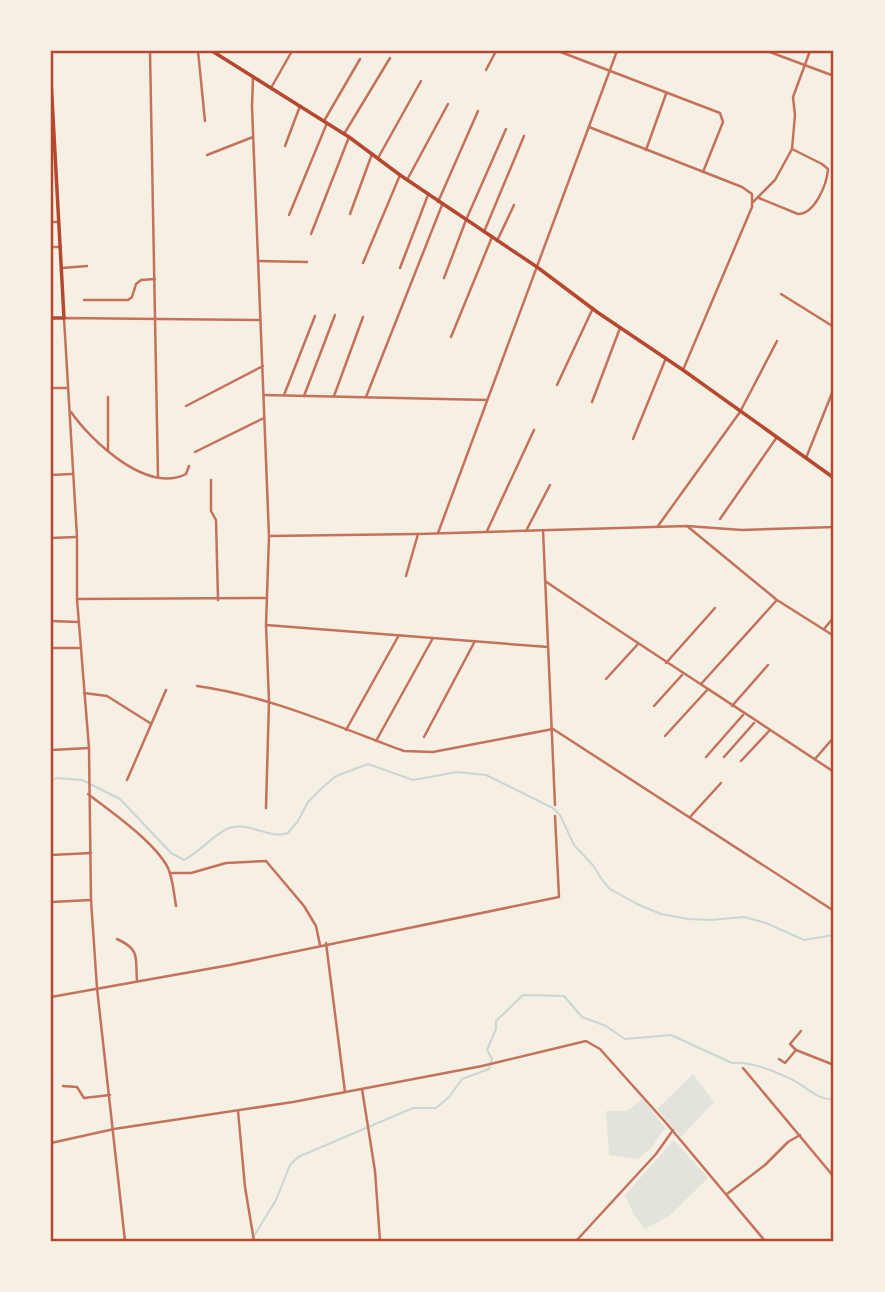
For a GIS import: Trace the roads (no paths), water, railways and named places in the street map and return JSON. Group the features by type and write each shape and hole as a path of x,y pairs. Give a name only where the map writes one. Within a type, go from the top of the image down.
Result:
{"main road":[{"path":"212,51 349,137 834,478"},
{"path":"51,80 64,318 51,318"}],"street":[{"path":"150,51 158,477"},
{"path":"198,51 205,121"},
{"path":"271,88 292,51"},
{"path":"486,71 496,51"},
{"path":"558,51 716,111 722,116 723,122 703,172"},
{"path":"438,533 617,51"},
{"path":"767,51 834,76"},
{"path":"683,370 754,202 783,169 792,149 793,97 810,51"},
{"path":"344,134 390,58"},
{"path":"289,215 325,122 360,59"},
{"path":"253,77 269,536 266,808"},
{"path":"378,158 421,81"},
{"path":"646,150 666,93"},
{"path":"407,180 448,104"},
{"path":"285,146 300,106"},
{"path":"366,397 478,111"},
{"path":"589,127 748,190 754,202"},
{"path":"444,278 506,129"},
{"path":"484,232 524,136"},
{"path":"207,155 253,137"},
{"path":"311,234 349,137"},
{"path":"759,198 798,214 811,210 827,177 828,169 822,163 792,149"},
{"path":"350,214 372,153"},
{"path":"51,174 57,173"},
{"path":"363,263 400,175"},
{"path":"400,268 428,195"},
{"path":"497,241 514,205"},
{"path":"51,222 60,222"},
{"path":"452,337 492,237"},
{"path":"51,247 61,247"},
{"path":"258,261 306,262"},
{"path":"62,268 87,266"},
{"path":"84,300 128,300 132,297 135,284 155,279"},
{"path":"782,294 834,327"},
{"path":"557,385 593,308"},
{"path":"304,396 335,315"},
{"path":"284,395 315,316"},
{"path":"334,396 363,317"},
{"path":"125,1241 97,988 91,900 89,748 79,622 74,474 64,318 260,320"},
{"path":"592,402 620,328"},
{"path":"658,526 740,412 777,341"},
{"path":"633,439 666,358"},
{"path":"187,406 263,366"},
{"path":"51,388 67,388"},
{"path":"806,458 834,388"},
{"path":"264,395 487,400"},
{"path":"108,397 108,452"},
{"path":"69,409 90,437 108,452 146,475 183,476 189,466"},
{"path":"195,452 265,418"},
{"path":"486,531 534,430"},
{"path":"720,519 777,437"},
{"path":"51,475 74,474"},
{"path":"211,480 211,511 216,520 219,600"},
{"path":"526,531 550,485"},
{"path":"269,536 658,526 742,530 834,527"},
{"path":"687,526 777,600 834,636"},
{"path":"543,530 555,805"},
{"path":"406,576 418,534"},
{"path":"51,538 77,537"},
{"path":"545,581 834,772"},
{"path":"78,599 267,598"},
{"path":"701,684 777,600"},
{"path":"666,663 715,608"},
{"path":"824,629 834,617"},
{"path":"51,621 79,622"},
{"path":"266,625 548,647"},
{"path":"346,730 398,635"},
{"path":"376,740 433,638"},
{"path":"424,737 475,641"},
{"path":"606,679 638,644"},
{"path":"51,648 81,648"},
{"path":"732,706 768,666"},
{"path":"654,706 683,674"},
{"path":"197,686 232,691 269,701 404,751 433,752 553,729 834,911"},
{"path":"665,736 709,688"},
{"path":"127,780 166,690"},
{"path":"84,693 107,696 151,723"},
{"path":"706,757 744,714"},
{"path":"724,757 755,722"},
{"path":"741,761 771,729"},
{"path":"815,759 834,737"},
{"path":"51,750 89,748"},
{"path":"690,817 721,783"},
{"path":"88,794 130,827 161,858 170,873 176,906"},
{"path":"51,997 230,965 326,943 559,897 555,816"},
{"path":"51,855 91,853"},
{"path":"170,873 191,873 226,863 266,861 304,906 316,926 320,945"},
{"path":"51,902 91,900"},
{"path":"117,939 135,951 137,981"},
{"path":"326,943 345,1092"},
{"path":"801,1031 790,1044 796,1050 834,1065"},
{"path":"51,1143 114,1129 362,1089 482,1066 586,1041 600,1049 673,1130 765,1241"},
{"path":"779,1059 785,1063 796,1050"},
{"path":"743,1068 834,1177"},
{"path":"63,1086 75,1085 83,1098 110,1095"},
{"path":"362,1089 375,1171 380,1241"},
{"path":"238,1111 245,1187 254,1241"},
{"path":"576,1241 656,1154 673,1130"},
{"path":"726,1195 759,1171 788,1142 800,1135"}],"waterway":[{"path":"51,781 56,778 82,780 120,799 171,853 184,860 218,834 236,826 281,835 288,833 308,802 323,787 336,776 368,764 413,780 457,772 486,775 553,808 560,815 574,845 603,881 610,889 637,904 661,914 688,919 744,917 766,923 804,940 834,935"},
{"path":"251,1241 276,1200 290,1165 298,1157 413,1108 436,1108 449,1097 462,1079 489,1069 492,1059 487,1050 496,1029 496,1021 523,995 564,996 582,1017 606,1026 625,1039 671,1035 732,1063 770,1070 817,1095 834,1099"}]}
